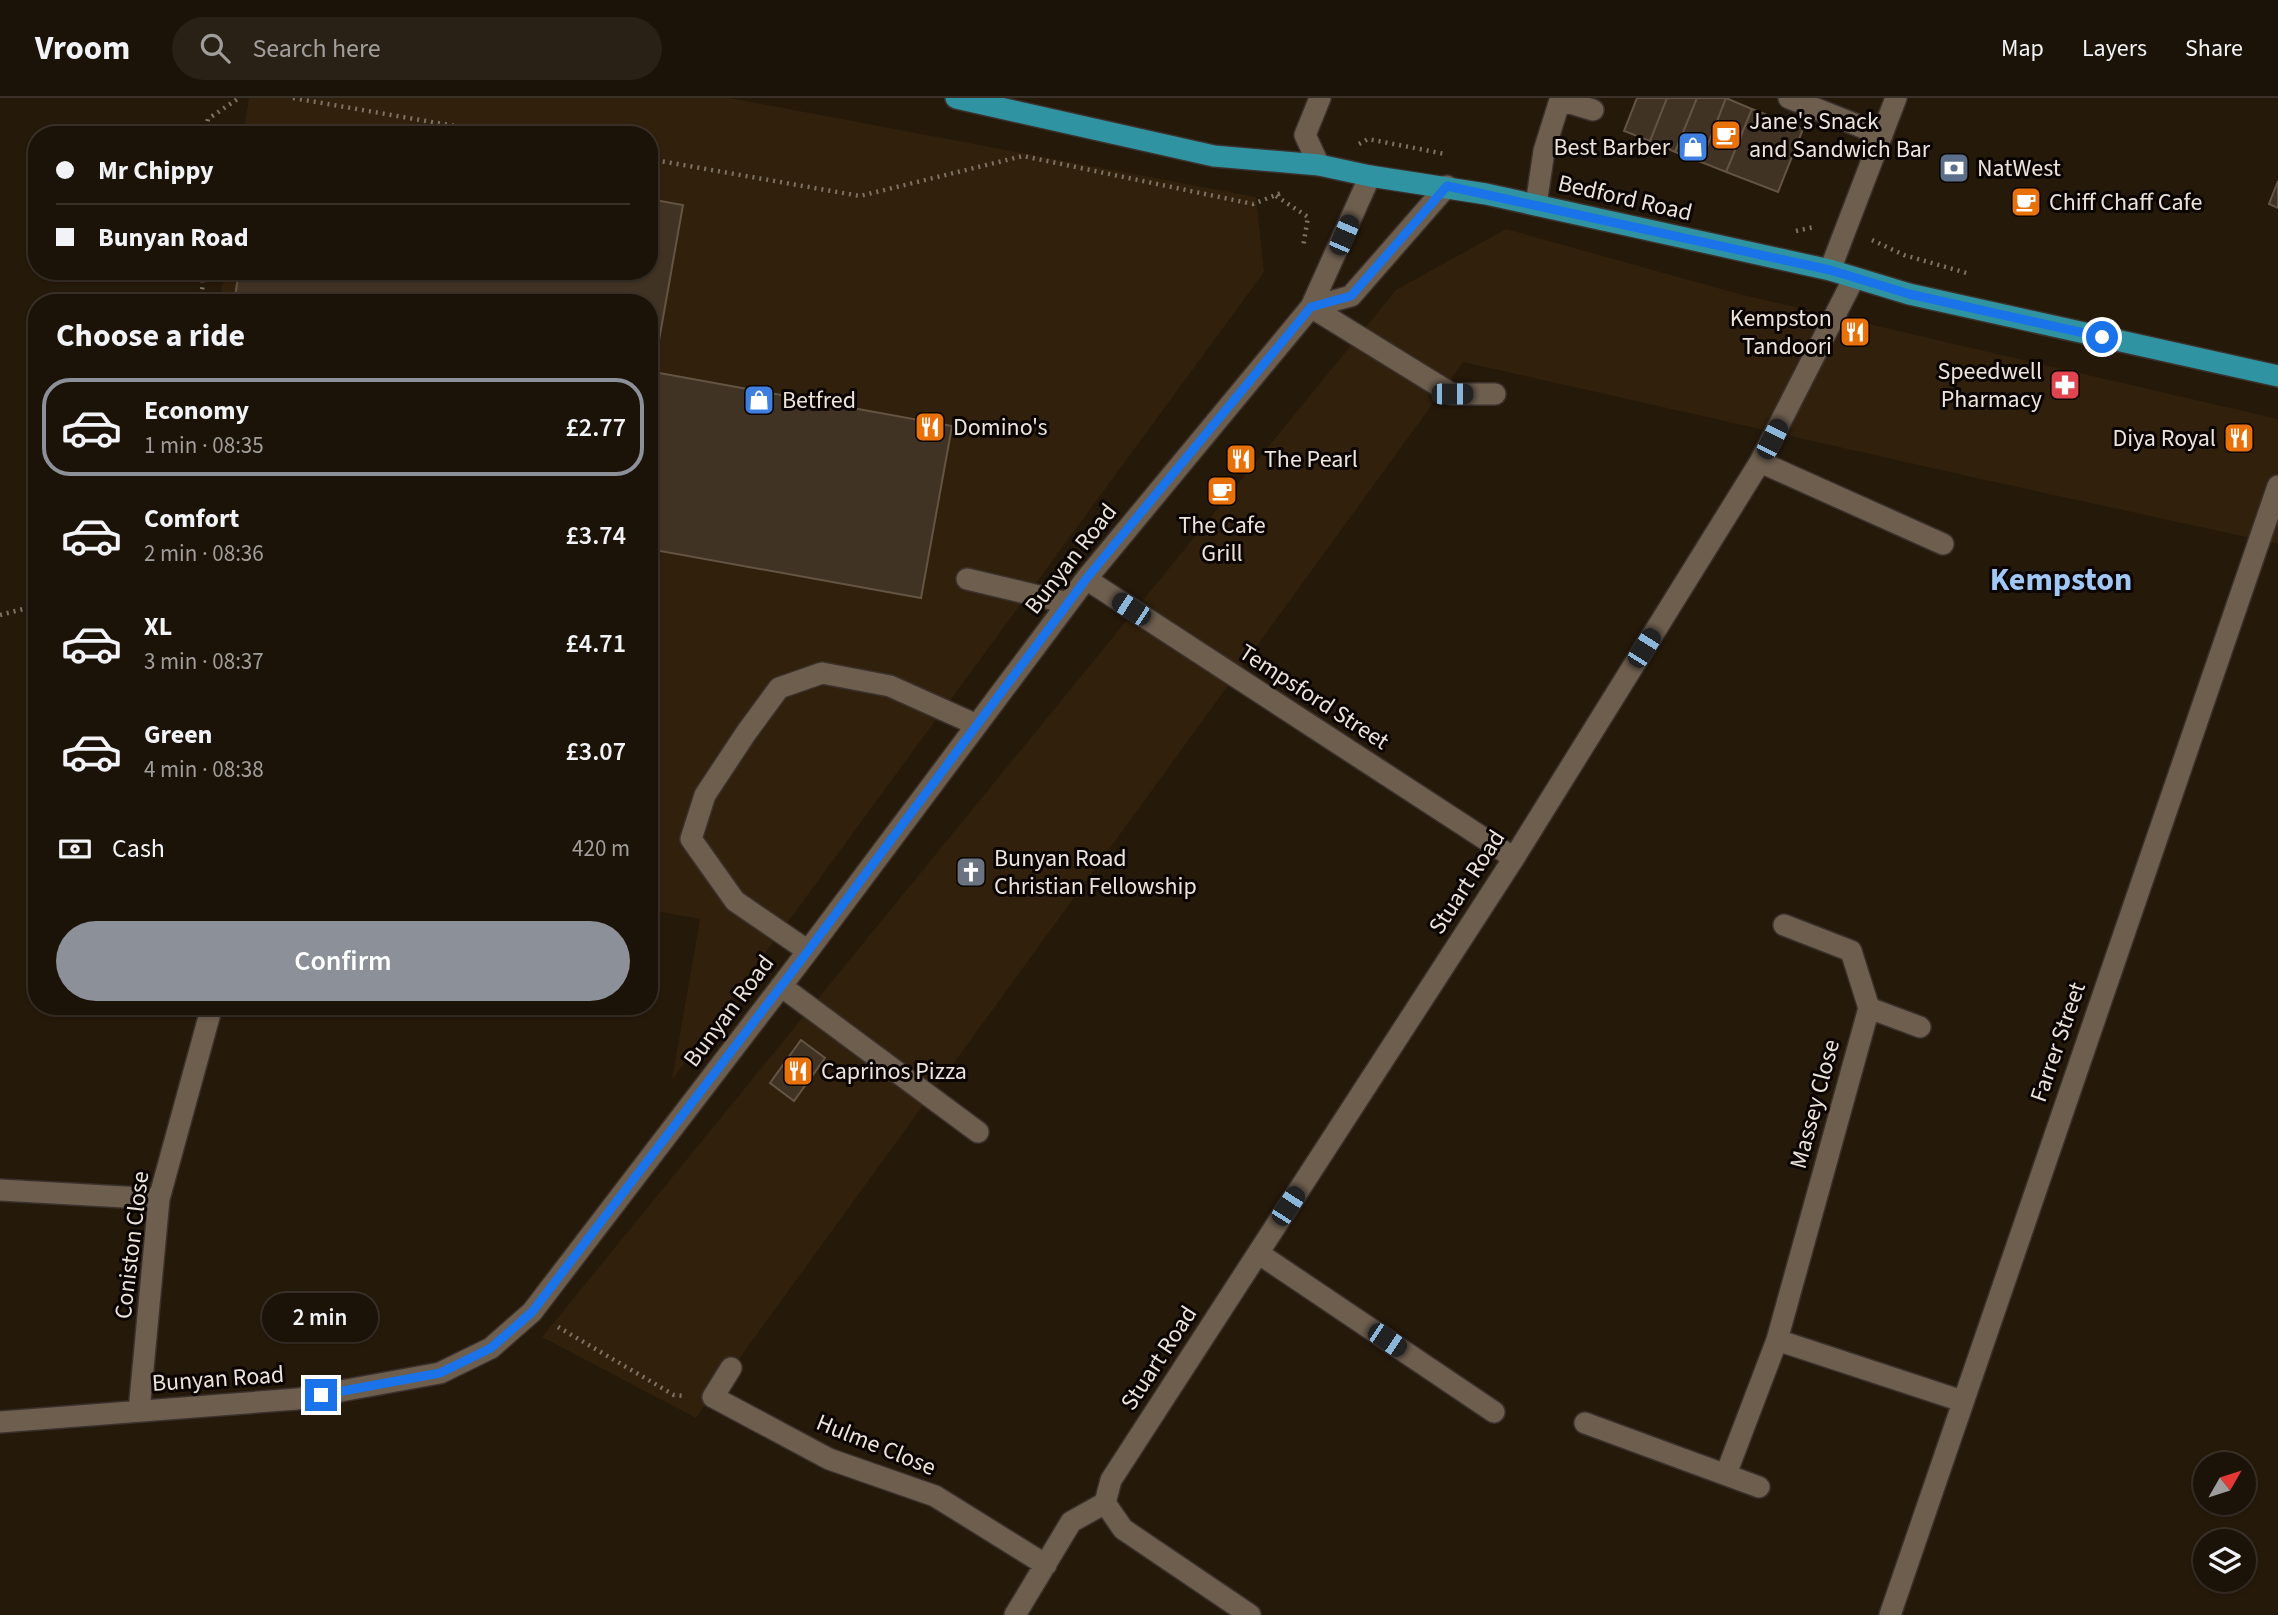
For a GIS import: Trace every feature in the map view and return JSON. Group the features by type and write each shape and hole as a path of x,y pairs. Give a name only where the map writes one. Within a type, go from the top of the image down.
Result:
{"main road":[{"name":"Bedford Road","path":"956,98 1214,156 1319,165 1370,176 1447,186 1830,270 1909,294 2278,376"}],"street":[{"path":"1319,165 1305,135 1320,98"},
{"path":"1789,98 1882,135"},
{"path":"1830,270 1896,98"},
{"path":"1536,205 1544,151 1560,100 1592,110"},
{"name":"Bunyan Road","path":"0,1422 297,1399 440,1373 491,1348 532,1312 808,951 1086,579 1311,307 1370,176"},
{"path":"1311,307 1351,296 1447,186"},
{"name":"Stuart Road","path":"1105,1503 1111,1480 1514,858 1760,462 1854,278"},
{"path":"1311,307 1452,394 1495,394"},
{"path":"1760,462 1943,544"},
{"name":"Farrer Street","path":"1890,1615 2278,486"},
{"path":"967,579 1068,603"},
{"name":"Tempsford Street","path":"1086,579 1514,858"},
{"path":"808,951 735,901 691,839 705,795 779,688 822,673 890,686 977,725"},
{"path":"1784,925 1851,951 1869,1008 1920,1027"},
{"path":"780,986 978,1132"},
{"name":"Massey Close","path":"1726,1475 1777,1340 1869,1008"},
{"name":"Coniston Close","path":"139,1411 159,1199 210,1015"},
{"path":"0,1190 159,1199"},
{"path":"1258,1253 1494,1412"},
{"path":"1777,1340 1962,1401"},
{"path":"713,1397 731,1368"},
{"name":"Hulme Close","path":"713,1397 829,1459 935,1496 1046,1565"},
{"path":"1585,1423 1759,1487"},
{"path":"1015,1615 1071,1522 1105,1503 1123,1529 1250,1615"}],"path":[{"path":"207,126 208,118 239,98"},
{"path":"293,98 455,126"},
{"path":"658,161 860,196 1023,156 1252,204 1276,196"},
{"path":"0,615 28,609"},
{"path":"532,1312 674,1395 713,1397"}],"shaded area":[{"path":"249,98 730,98 1256,197 1264,272 672,1080 700,919 658,912 658,294 221,294 223,280 658,280 658,126 244,126"},
{"path":"1506,229 1739,294 2278,419 2278,544 1463,362 696,1418 542,1337 1396,290"}],"building":[{"path":"1637,98 1667,98 1650,141 1624,131"},
{"path":"1667,98 1697,98 1675,152 1650,141"},
{"path":"1697,98 1726,98 1701,162 1675,152"},
{"name":"Jane's Snack and Sandwich Bar","path":"1726,98 1752,109 1726,172 1701,162"},
{"path":"1752,109 1803,129 1778,192 1726,172"},
{"path":"2278,181 2278,208 2269,204"},
{"path":"658,201 683,205 658,346 658,294 235,294 238,280 658,280"},
{"path":"658,373 952,426 921,598 658,551"},
{"name":"Caprinos Pizza","path":"801,1040 825,1058 794,1101 770,1083"}],"place":[{"name":"Jane's Snack and Sandwich Bar","path":"1726,135"},
{"name":"Best Barber","path":"1693,147"},
{"name":"NatWest","path":"1954,168"},
{"name":"Chiff Chaff Cafe","path":"2026,202"},
{"name":"Kempston Tandoori","path":"1855,332"},
{"name":"Speedwell Pharmacy","path":"2065,385"},
{"name":"Betfred","path":"759,400"},
{"name":"Domino's","path":"930,427"},
{"name":"Diya Royal","path":"2239,438"},
{"name":"The Pearl","path":"1241,459"},
{"name":"The Cafe Grill","path":"1222,491"},
{"name":"Bunyan Road Christian Fellowship","path":"971,872"},
{"name":"Caprinos Pizza","path":"798,1071"}],"district":[{"name":"Kempston","path":"2061,580"}],"route":[{"path":"321,1395 440,1373 491,1348 532,1312 808,951 1086,579 1311,307 1351,296 1447,186 1830,270 1909,294 2102,337"}]}
